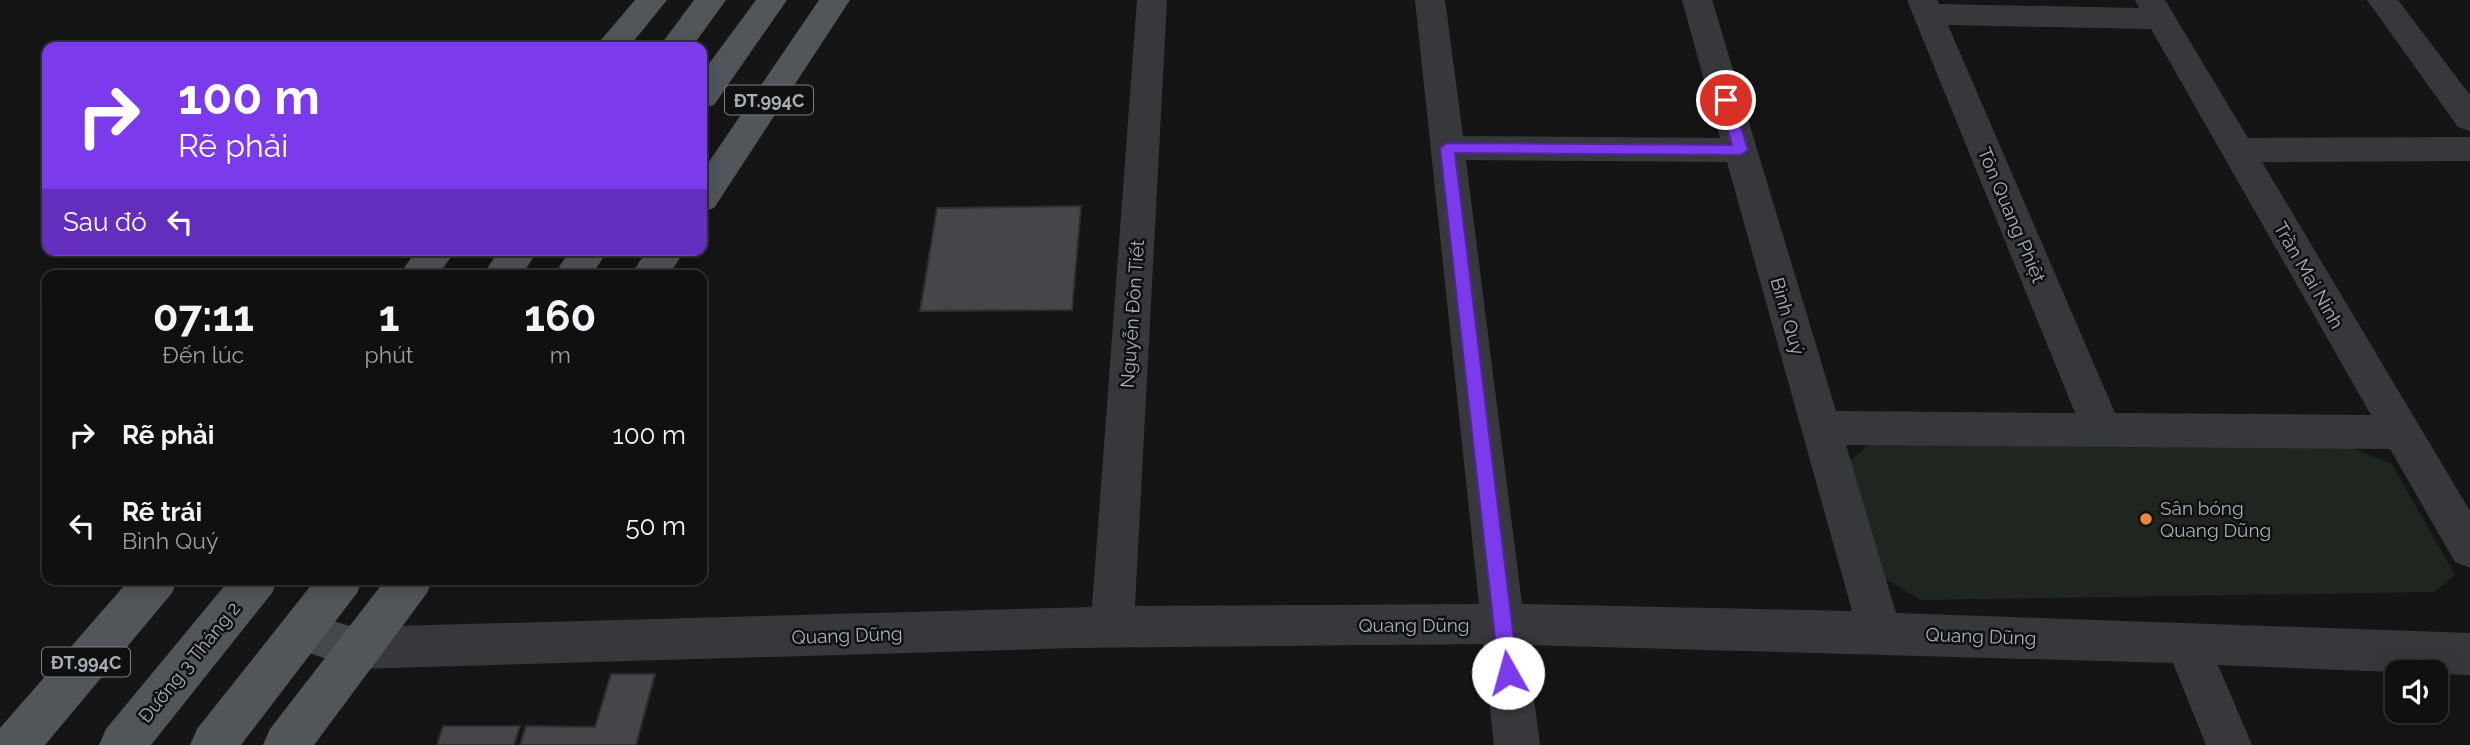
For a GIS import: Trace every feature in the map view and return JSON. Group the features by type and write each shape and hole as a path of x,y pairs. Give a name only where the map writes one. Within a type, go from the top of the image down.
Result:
{"main road":[{"path":"615,42 652,0"},
{"path":"679,42 711,0"},
{"name":"ĐT.994C","path":"707,90 772,0"},
{"name":"ĐT.994C","path":"707,192 835,0"},
{"path":"421,270 433,256"},
{"path":"505,270 515,256"},
{"name":"ĐT.994C","path":"15,745 151,585"},
{"name":"Đường 3 Tháng 2","path":"122,745 252,585"},
{"path":"214,745 337,585"},
{"path":"286,745 407,585"}],"street":[{"name":"Nguyễn Đôn Tiết","path":"1112,628 1152,0"},
{"path":"1430,0 1517,745"},
{"name":"Bình Quý","path":"1697,0 1880,633"},
{"path":"2382,0 2470,120"},
{"path":"1925,7 2156,10"},
{"name":"Tôn Quang Phiệt","path":"1925,7 2102,430"},
{"name":"Trần Mai Ninh","path":"2156,10 2470,549"},
{"path":"1447,148 1741,150"},
{"path":"2237,150 2470,149"},
{"path":"1821,428 2400,432"},
{"name":"Quang Dũng","path":"358,648 1112,628 1503,624 1880,633 2470,654"},
{"path":"302,632 358,648"},
{"path":"2187,644 2229,745"}],"shaded area":[{"path":"1871,443 2352,448 2392,464 2455,575 2434,592 1921,600 1880,576 1846,464"}],"building":[{"path":"1081,206 1072,310 920,311 937,208"},
{"path":"611,674 655,674 636,745 520,745 526,726 595,727"},
{"path":"443,726 520,726 514,745 437,745"}],"place":[{"name":"Sân bóng Quang Dũng","path":"2146,519"}],"route":[{"path":"1508,673 1447,148 1741,150 1726,100"}]}
